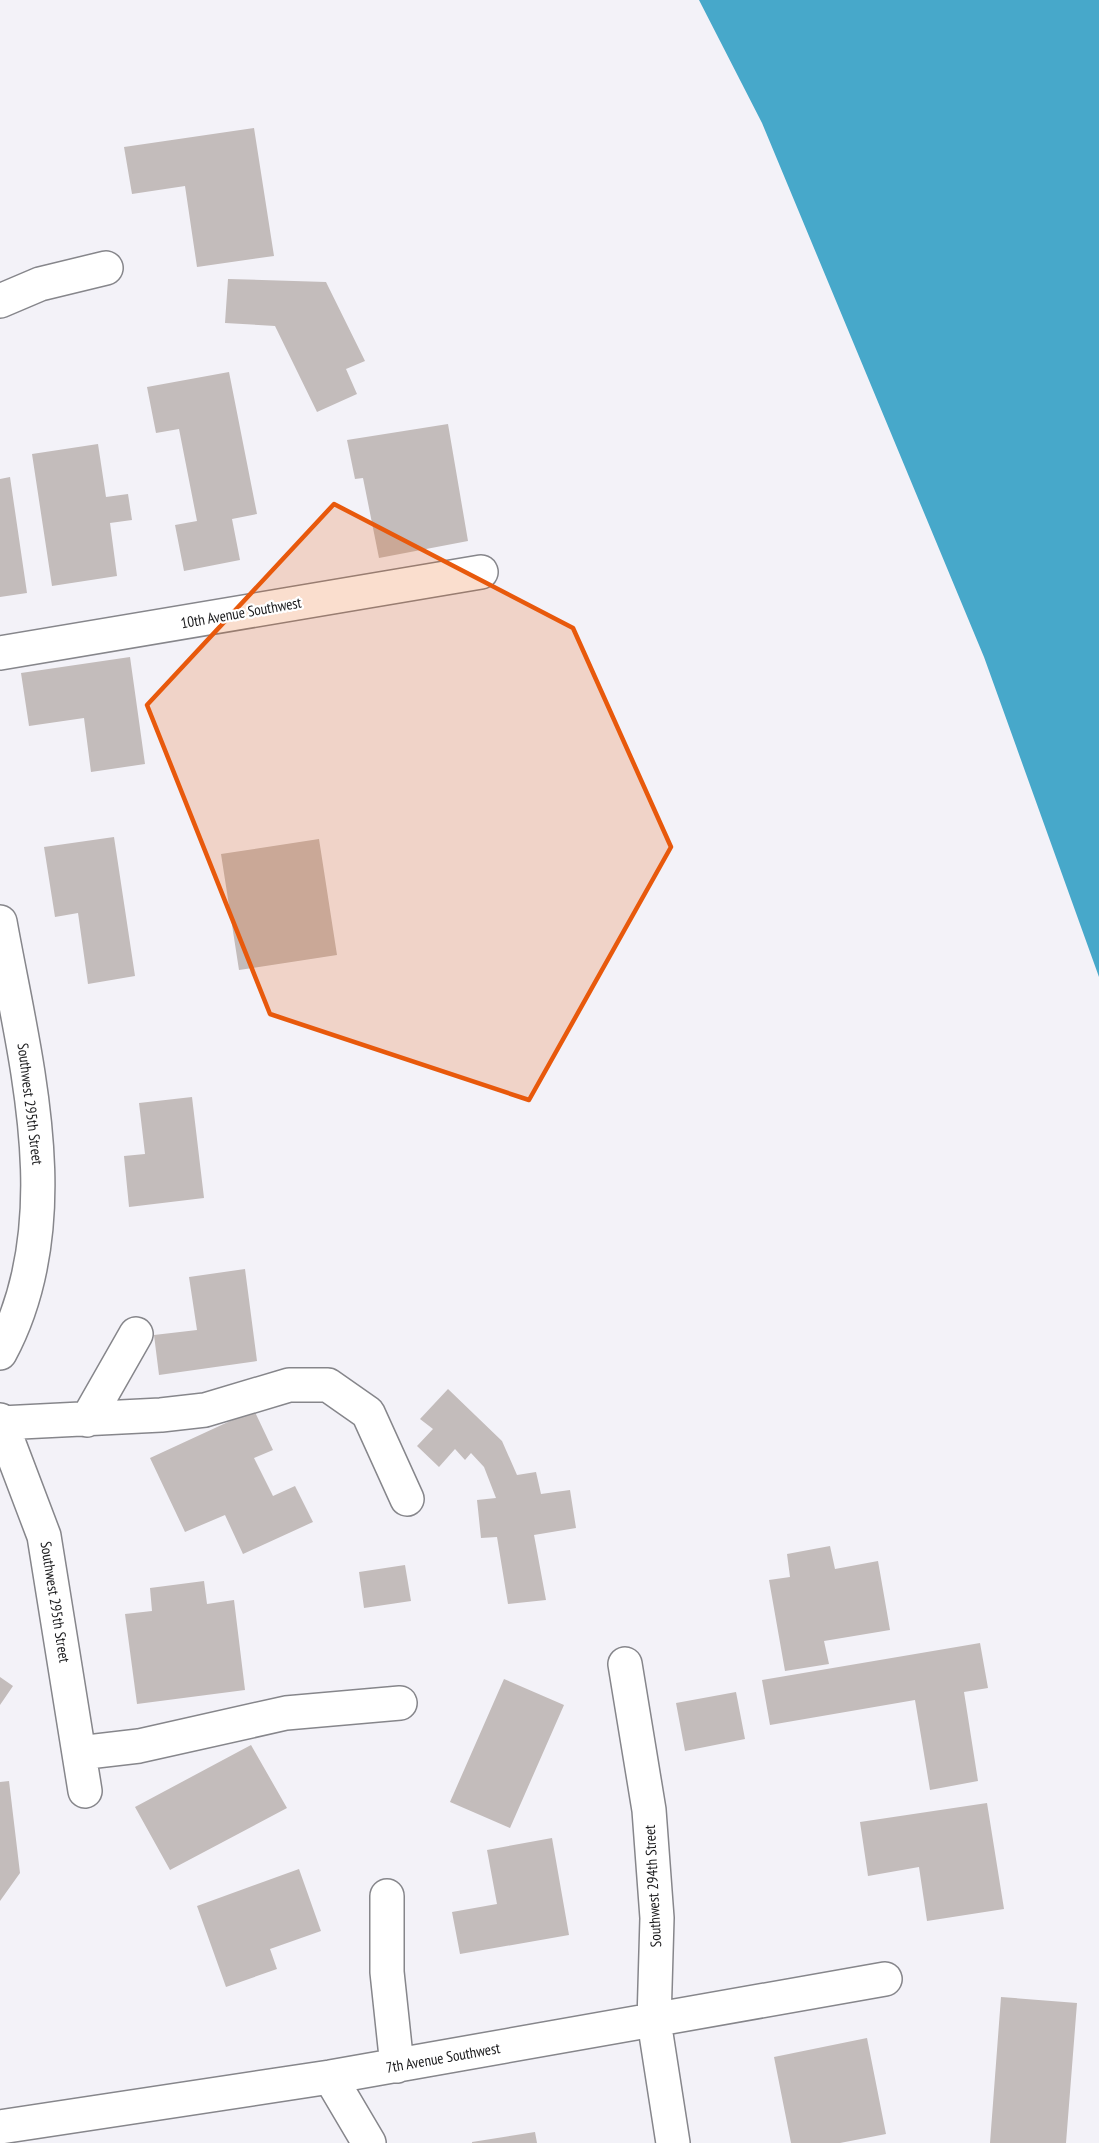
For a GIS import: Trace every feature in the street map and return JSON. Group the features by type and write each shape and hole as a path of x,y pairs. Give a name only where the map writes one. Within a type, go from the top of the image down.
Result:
{"street":[{"path":"0,301 40,284 106,268"},
{"name":"10th Avenue Southwest","path":"0,653 481,572"},
{"name":"Southwest 295th Street","path":"0,922 25,1060 39,1161 36,1230 27,1284 9,1336 0,1353"},
{"path":"87,1420 136,1334"},
{"path":"0,1421 87,1420 205,1410 289,1385 327,1386 368,1413 407,1498"},
{"name":"Southwest 295th Street","path":"0,1421 44,1536 85,1791"},
{"name":"Southwest 294th Street","path":"625,1664 649,1810 656,1896 654,2021 673,2143"},
{"path":"79,1754 139,1746 286,1713 400,1703"},
{"path":"387,1896 387,1972 397,2066"},
{"name":"7th Avenue Southwest","path":"0,2127 330,2078 885,1979"},
{"path":"330,2078 369,2143"}],"highlighted area":[{"path":"334,504 573,628 671,847 529,1100 270,1014 147,705"}],"water":[{"path":"699,0 1099,0 1099,977 984,657 762,123"}],"building":[{"path":"254,128 274,256 197,267 185,186 132,194 124,147"},
{"path":"228,279 326,282 365,361 346,369 357,394 317,412 275,326 225,323"},
{"path":"229,372 257,514 232,519 240,560 184,571 175,525 197,521 179,429 156,433 147,387"},
{"path":"448,424 468,541 379,558 363,478 355,479 347,440"},
{"path":"98,444 106,497 128,494 132,520 110,523 117,576 52,586 32,454"},
{"path":"10,477 27,593 0,597 0,479"},
{"path":"130,657 145,764 91,772 84,718 29,726 21,673"},
{"path":"114,837 135,976 88,984 78,913 55,917 44,847"},
{"path":"319,839 337,955 239,970 221,854"},
{"path":"192,1097 204,1198 129,1207 124,1156 145,1154 139,1103"},
{"path":"245,1269 257,1361 159,1375 154,1335 197,1330 189,1277"},
{"path":"448,1389 502,1441 517,1475 536,1472 541,1494 570,1490 576,1528 534,1535 546,1600 508,1604 497,1537 481,1538 477,1500 496,1498 484,1467 471,1453 465,1460 455,1449 439,1467 417,1446 433,1429 420,1419"},
{"path":"254,1410 273,1450 254,1458 273,1496 295,1486 313,1522 243,1554 225,1515 185,1532 150,1458"},
{"path":"830,1546 835,1569 878,1561 890,1630 824,1641 829,1664 785,1671 769,1580 790,1577 787,1554"},
{"path":"405,1565 411,1601 364,1608 359,1572"},
{"path":"204,1581 207,1604 234,1600 245,1690 137,1704 125,1614 152,1611 150,1588"},
{"path":"980,1643 988,1688 964,1692 978,1781 930,1790 915,1700 770,1725 762,1680"},
{"path":"0,1677 13,1686 0,1705"},
{"path":"504,1679 564,1705 510,1828 450,1802"},
{"path":"736,1692 745,1739 685,1751 676,1703"},
{"path":"251,1745 287,1808 170,1870 135,1807"},
{"path":"9,1781 20,1873 0,1901 0,1782"},
{"path":"987,1803 1004,1909 927,1921 919,1867 868,1876 860,1822"},
{"path":"552,1838 569,1935 460,1954 452,1912 497,1904 487,1850"},
{"path":"299,1869 321,1931 270,1949 277,1969 226,1987 197,1906"},
{"path":"1001,1997 1077,2003 1066,2143 990,2143"},
{"path":"867,2038 886,2134 840,2143 791,2143 774,2057"},
{"path":"535,2132 537,2143 472,2143 472,2142"}]}
